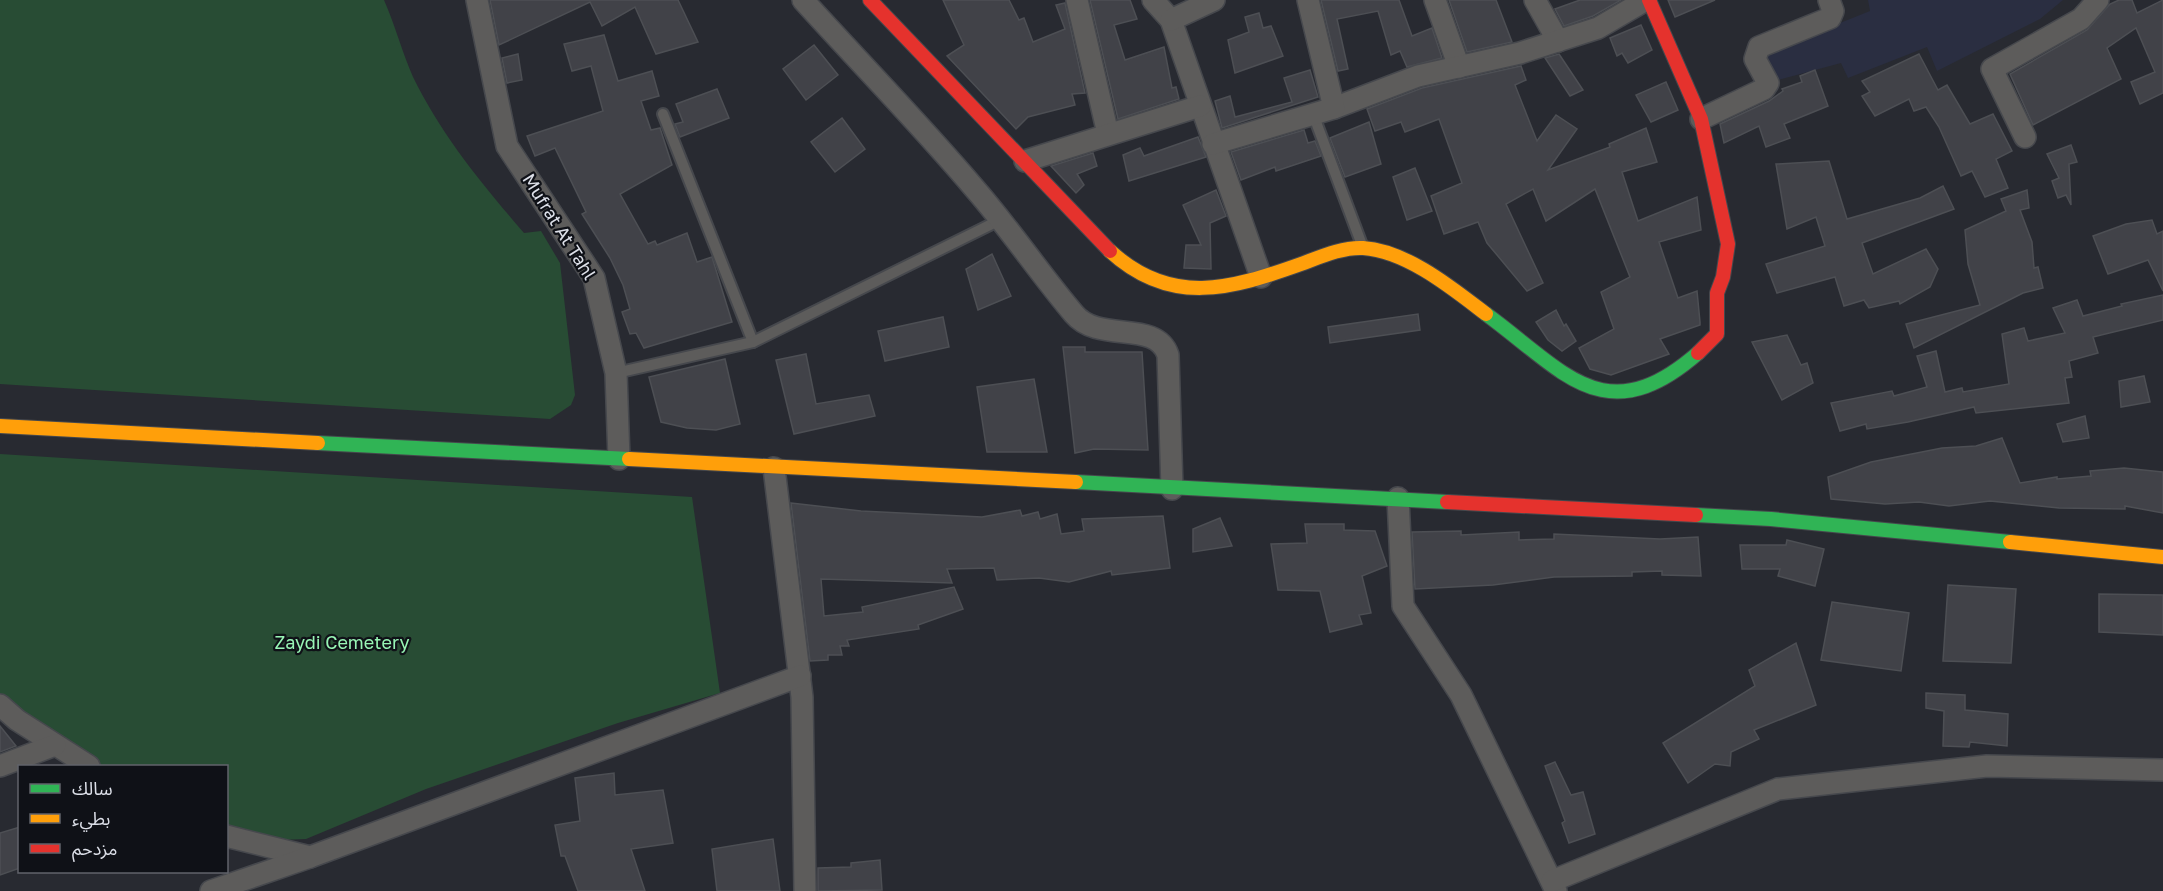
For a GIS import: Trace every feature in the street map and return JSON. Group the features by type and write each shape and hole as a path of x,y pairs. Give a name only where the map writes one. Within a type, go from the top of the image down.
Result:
{"street":[{"name":"Mufrat At Tahl","path":"477,0 507,146 594,278 616,373 620,459"},
{"path":"803,0 975,188 1076,317 1101,331 1153,336 1165,344 1168,355 1172,489"},
{"path":"870,0 1090,232 1119,259 1143,276 1171,286 1201,290 1230,286 1320,257 1364,248 1391,256 1444,284 1567,376 1586,387 1608,393 1635,391 1647,387 1676,371 1717,334 1717,293 1724,277 1728,244 1701,119 1648,0 1598,28 1521,53 1418,76 1334,108 1213,144"},
{"path":"1077,0 1108,135"},
{"path":"1154,0 1171,20 1261,277"},
{"path":"1171,20 1214,0"},
{"path":"1308,0 1334,108"},
{"path":"1435,0 1459,67"},
{"path":"1536,0 1558,41"},
{"path":"1701,119 1764,89 1768,83 1755,59 1759,47 1830,18 1833,11 1829,0"},
{"path":"2025,137 1992,69 2081,19 2098,0"},
{"path":"1025,161 1200,106"},
{"path":"0,426 1771,519 2163,556"},
{"path":"774,468 800,676 805,891"},
{"path":"1398,498 1403,606 1461,695 1554,886 1778,789 1987,766 2163,770"},
{"path":"211,891 310,857 800,676"},
{"path":"0,705 17,720 87,765"},
{"path":"0,766 55,745"},
{"path":"228,836 310,857"}],"lane":[{"path":"663,114 753,342"},
{"path":"1313,114 1364,248"},
{"path":"616,373 753,342 1000,220"}],"shaded area":[{"path":"1868,0 2063,0 2040,19 1937,71 1927,47 1848,78 1841,63 1778,80 1765,53 1870,11"}],"green space":[{"path":"0,0 384,0 413,77 424,99 450,139 478,178 524,233 541,231 560,263 575,395 571,405 550,419 0,384"},
{"name":"Zaydi Cemetery","path":"0,454 692,497 720,693 618,723 426,789 306,839 278,840 228,827 228,765 99,765 26,719 0,696"}],"building":[{"path":"490,0 678,0 698,42 656,54 635,7 602,26 590,2 499,45"},
{"path":"943,0 1009,0 1019,20 1024,18 1033,42 1065,29 1056,5 1065,3 1085,93 1072,94 1075,105 1028,117 1016,129 947,56 964,45"},
{"path":"1090,0 1130,0 1137,19 1114,25 1125,60 1164,47 1172,88 1176,87 1179,99 1118,119"},
{"path":"1321,0 1399,0 1412,36 1432,28 1442,58 1407,67 1400,51 1391,55 1378,11 1337,19 1348,69 1338,71"},
{"path":"1449,0 1496,0 1512,42 1467,52"},
{"path":"1580,0 1621,0 1593,16 1564,26 1555,9"},
{"path":"1668,0 1715,0 1675,17"},
{"path":"2119,0 2132,0 2137,13 2163,0 2163,93 2140,104 2131,82 2155,72 2136,28 2107,48 2121,79 2033,125 2010,74 2087,30 2110,4"},
{"path":"1259,13 1263,28 1271,26 1283,56 1235,73 1228,40 1249,32 1245,17"},
{"path":"1641,25 1652,50 1628,63 1622,53 1617,56 1610,38"},
{"path":"604,35 618,81 652,71 659,96 641,101 651,130 660,128 672,165 620,194 648,244 655,241 657,245 687,233 697,262 712,257 732,322 644,348 636,333 630,334 622,312 630,309 623,285 610,258 582,214 586,212 555,148 535,156 527,136 603,111 591,66 572,71 564,44"},
{"path":"814,45 838,75 806,100 783,69"},
{"path":"518,54 522,80 507,83 502,58"},
{"path":"1559,54 1583,90 1570,96 1545,58"},
{"path":"1919,54 1938,90 1947,85 1970,124 1993,114 2012,151 1996,159 2008,188 1985,197 1972,171 1961,176 1939,127 1926,107 1914,111 1909,99 1875,116 1862,96 1870,92 1862,81"},
{"path":"1521,66 1526,80 1515,85 1537,141 1556,115 1577,129 1548,170 1610,147 1609,144 1646,128 1657,162 1622,172 1638,221 1697,197 1701,230 1659,242 1678,298 1697,291 1700,322 1700,325 1660,339 1669,354 1611,375 1590,369 1579,348 1614,329 1601,292 1630,277 1595,189 1546,221 1533,189 1506,204 1543,283 1527,291 1487,243 1478,222 1444,234 1431,196 1462,183 1439,119 1405,132 1401,122 1375,131 1367,109 1422,88"},
{"path":"1310,70 1318,97 1222,128 1215,101 1230,96 1235,117 1292,102 1284,78"},
{"path":"1815,70 1828,106 1784,124 1790,138 1766,147 1759,126 1724,143 1720,124 1769,101 1783,91 1782,89 1802,82 1800,76"},
{"path":"1666,82 1678,110 1651,122 1636,95"},
{"path":"717,89 729,118 680,137 675,124 683,122 676,104"},
{"path":"842,118 865,149 835,172 811,142"},
{"path":"1369,122 1381,164 1345,177 1330,138"},
{"path":"1304,130 1308,143 1315,141 1321,156 1276,171 1275,167 1241,180 1231,152"},
{"path":"1198,137 1206,157 1129,181 1123,155 1140,148 1144,156"},
{"path":"2071,145 2077,162 2069,164 2071,205 2066,195 2058,198 2052,181 2059,178 2047,154"},
{"path":"1093,153 1097,166 1077,174 1084,185 1076,193 1051,166"},
{"path":"1829,161 1847,219 1920,198 1943,186 1954,209 1862,243 1873,274 1926,249 1938,269 1930,287 1900,304 1899,301 1869,308 1864,300 1844,306 1835,277 1777,293 1766,264 1825,246 1816,217 1787,229 1776,164"},
{"path":"1415,168 1432,211 1407,220 1393,177"},
{"path":"1216,190 1226,216 1210,223 1211,269 1184,268 1186,245 1201,245 1183,205"},
{"path":"2027,190 2029,208 2020,210 2032,242 2034,268 2038,267 2043,288 2023,293 1914,348 1906,324 1980,305 1968,264 1965,230 2006,211 2001,199"},
{"path":"2152,220 2157,234 2163,231 2163,291 2148,260 2108,274 2093,236 2126,224"},
{"path":"992,254 1011,296 978,310 966,269"},
{"path":"2163,295 2163,320 2093,337 2098,353 2069,361 2072,377 2065,378 2069,403 1976,413 1974,407 1908,422 1867,429 1866,424 1840,431 1831,403 1892,391 1894,396 1927,387 1917,356 1936,351 1945,392 1962,388 1963,392 2009,384 2002,334 2024,328 2028,341 2065,333 2053,308 2077,300 2083,316 2122,306 2121,304"},
{"path":"1556,310 1564,326 1566,324 1576,341 1562,351 1548,340 1536,322"},
{"path":"1418,314 1420,330 1330,343 1328,327"},
{"path":"943,317 949,347 885,361 878,331"},
{"path":"1787,335 1801,365 1807,363 1813,383 1782,400 1752,342"},
{"path":"1063,347 1085,347 1085,352 1142,352 1148,450 1094,449 1075,453"},
{"path":"806,354 816,404 869,395 875,416 794,434 776,360"},
{"path":"725,359 740,424 716,430 687,428 661,422 649,377"},
{"path":"2144,376 2150,402 2121,407 2119,381"},
{"path":"1034,379 1047,452 987,452 977,387"},
{"path":"2085,416 2089,438 2063,442 2057,424"},
{"path":"2002,438 2020,483 2057,477 2057,479 2091,476 2090,471 2124,468 2163,472 2163,513 2125,506 2125,509 2059,508 1990,501 1949,506 1919,502 1885,504 1831,499 1828,477 1871,462 1942,448 1976,446"},
{"path":"791,503 861,511 982,517 1020,510 1022,516 1038,512 1040,519 1057,514 1061,534 1084,531 1082,519 1163,516 1170,568 1112,575 1111,571 1069,582 1039,578 997,580 994,568 947,569 952,583 821,579 824,616 863,612 862,607 954,587 963,609 918,625 919,629 847,640 849,646 840,646 842,655 828,655 828,660 810,661"},
{"path":"1220,518 1232,546 1193,552 1193,529"},
{"path":"1305,524 1344,524 1344,530 1375,531 1387,566 1362,576 1371,613 1359,615 1362,624 1330,632 1320,591 1278,590 1271,544 1307,543"},
{"path":"1461,531 1461,535 1519,532 1519,540 1554,539 1554,534 1660,539 1698,537 1701,576 1662,575 1662,571 1632,572 1632,576 1554,577 1493,585 1415,589 1412,532"},
{"path":"1787,540 1824,549 1815,586 1778,576 1780,569 1742,569 1740,545 1786,545"},
{"path":"1948,585 2016,589 2011,663 1943,661"},
{"path":"2099,594 2163,595 2163,635 2099,632"},
{"path":"1832,602 1909,613 1901,671 1821,660"},
{"path":"1796,643 1816,705 1754,730 1759,739 1731,752 1730,766 1715,764 1688,783 1663,743 1755,686 1749,670"},
{"path":"1926,693 1965,695 1965,710 2008,714 2007,746 1970,742 1969,747 1943,746 1944,711 1926,708"},
{"path":"0,726 16,746 0,752"},
{"path":"1555,762 1571,795 1583,792 1595,834 1569,843 1562,823 1565,821 1545,766"},
{"path":"614,773 615,795 663,790 673,843 631,849 645,891 578,891 565,856 561,856 555,825 580,821 575,778"},
{"path":"18,828 18,869 0,875 0,833"},
{"path":"773,839 780,891 717,891 712,849"},
{"path":"880,860 882,890 818,891 818,868 851,867 851,863"}],"traffic: fast":[{"path":"1486,314 1563,373 1586,385 1611,391 1637,389 1665,377 1698,353"},
{"path":"318,443 629,459"},
{"path":"1076,482 1447,502"},
{"path":"1696,515 1771,519 2010,542"}],"traffic: slow":[{"path":"1110,251 1133,269 1156,280 1179,286 1202,288 1226,286 1275,273 1331,253 1363,248 1380,251 1412,263 1459,293 1486,314"},
{"path":"0,426 318,443"},
{"path":"629,459 1076,482"},
{"path":"2010,542 2163,557"}],"traffic: jam":[{"path":"870,0 1110,251"},
{"path":"1649,0 1701,119 1728,244 1723,277 1717,293 1717,334 1698,353"},
{"path":"1447,502 1696,515"}]}
